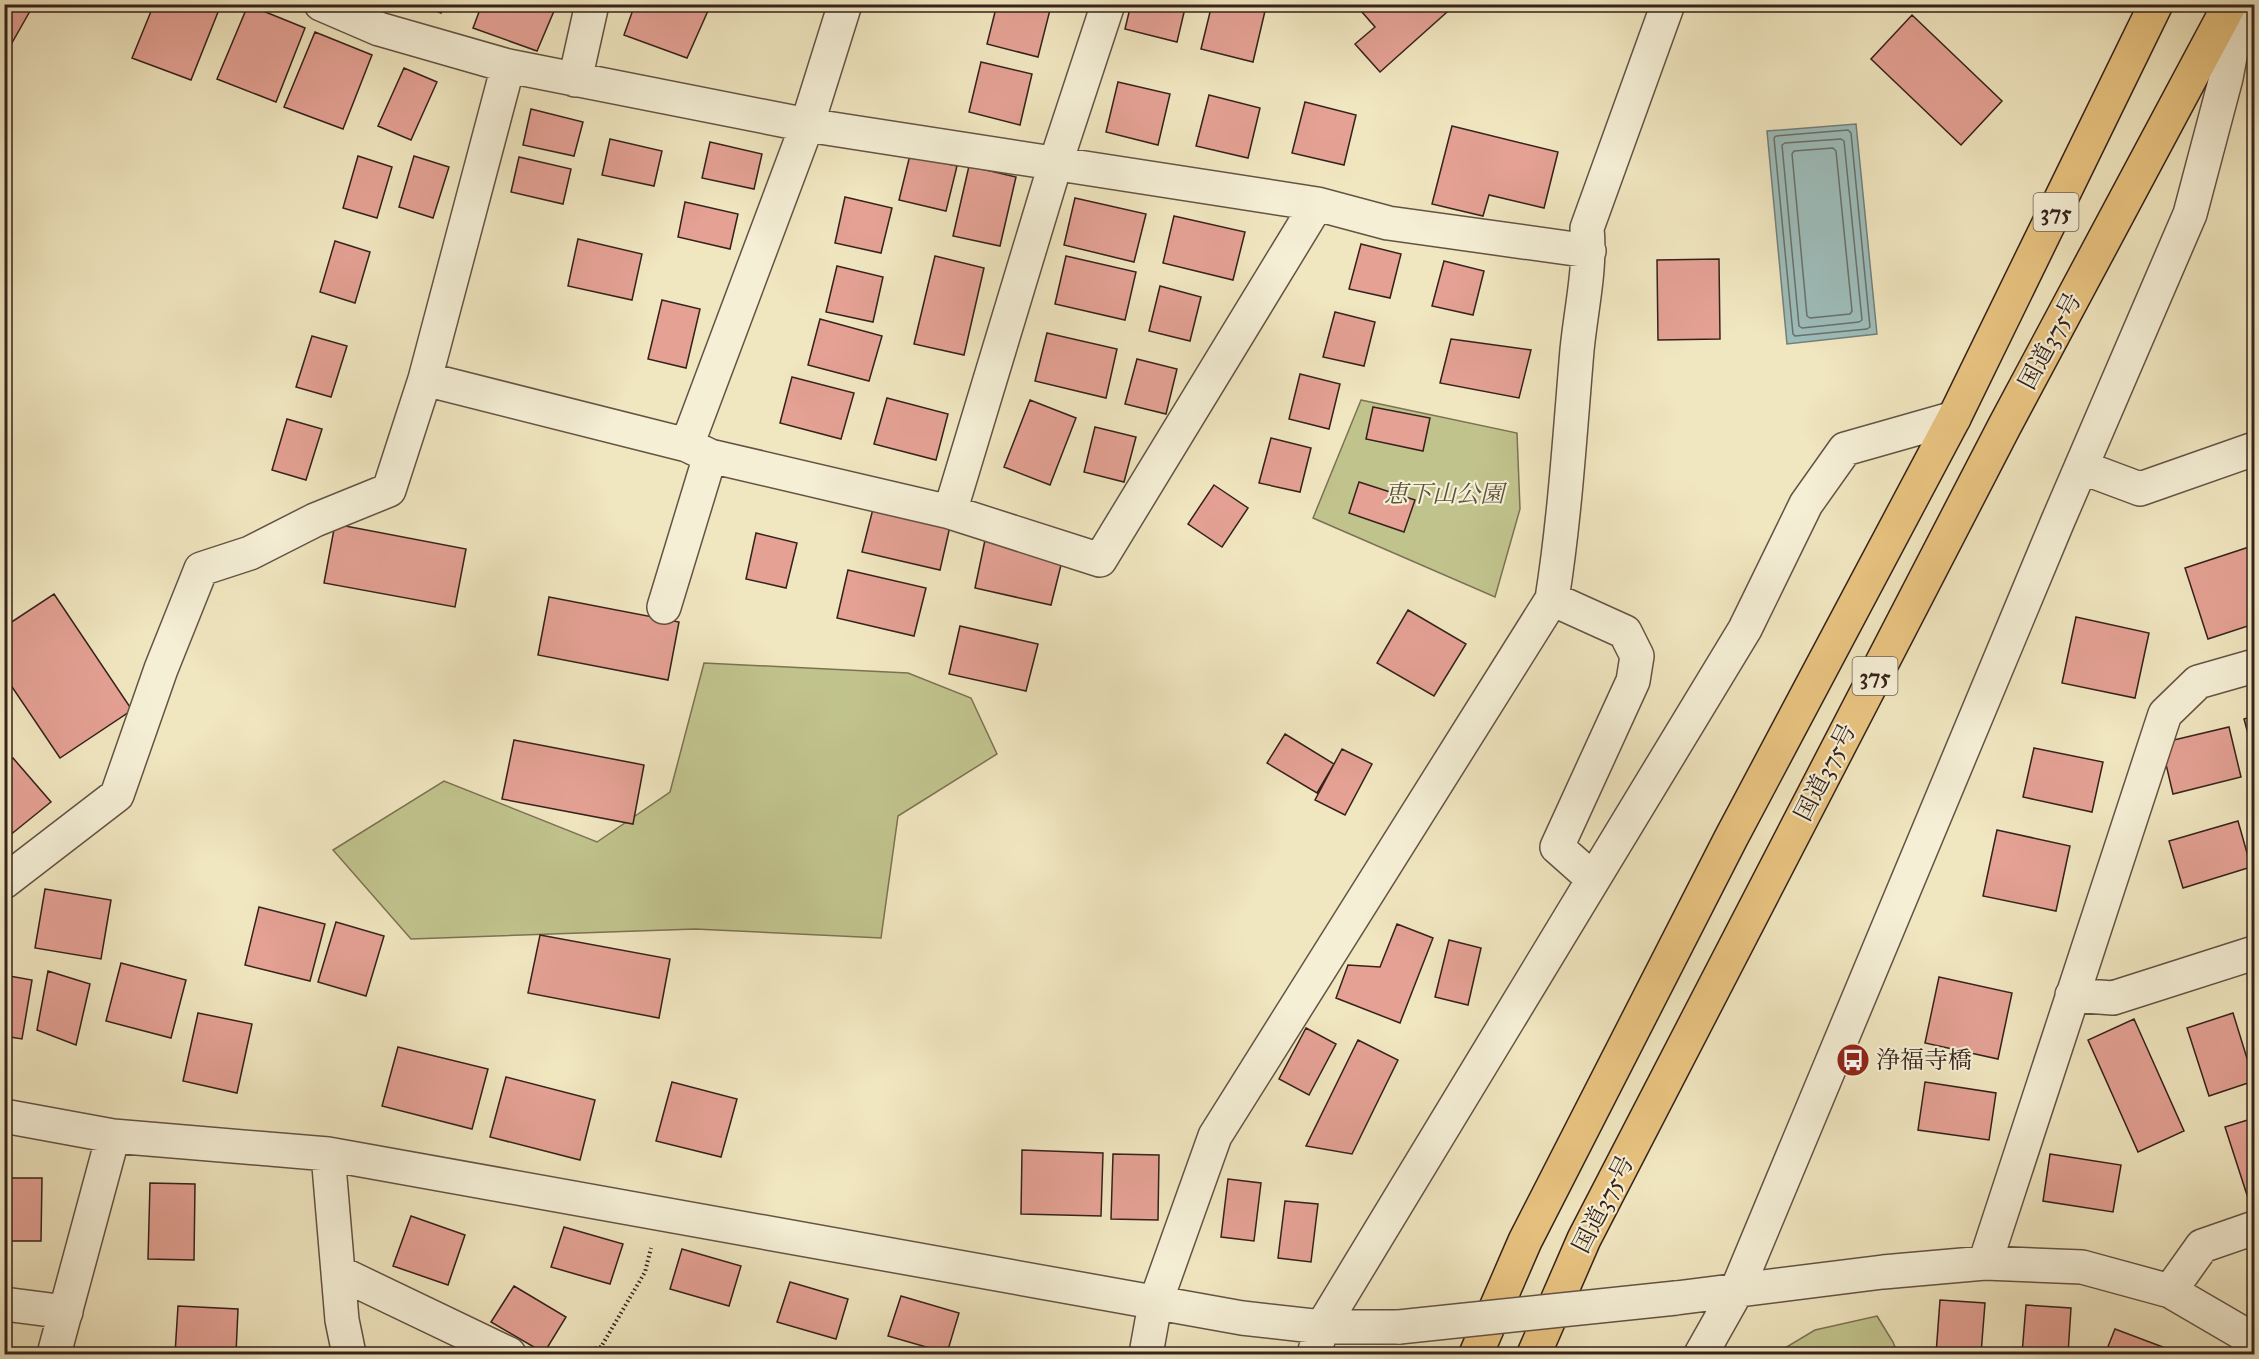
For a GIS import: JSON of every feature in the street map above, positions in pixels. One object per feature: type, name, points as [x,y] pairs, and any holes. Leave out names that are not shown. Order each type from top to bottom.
[{"type":"highway","name":"国道375号","points":[[1476,1354],[1525,1241],[1731,838],[1954,418],[2156,4]]},
{"type":"highway","name":"国道375号","points":[[1534,1354],[1584,1239],[1998,437],[2230,4]]},
{"type":"street","points":[[321,4],[379,29],[508,66],[575,80],[807,125],[1317,204],[1388,223],[1589,251]]},
{"type":"street","points":[[575,80],[592,4]]},
{"type":"street","points":[[664,607],[698,451],[845,4]]},
{"type":"street","points":[[950,512],[1054,165],[1108,4]]},
{"type":"street","points":[[1146,1354],[1155,1304],[1215,1136],[1552,599],[1560,553],[1578,340],[1589,251],[1587,228],[1668,4]]},
{"type":"street","points":[[1701,1354],[1736,1292],[2081,466],[2190,214],[2226,78],[2240,4]]},
{"type":"street","points":[[4,882],[117,795],[201,569],[250,553],[315,519],[389,490],[425,379],[508,66]]},
{"type":"street","points":[[425,379],[698,451],[950,512],[1100,560],[1317,204]]},
{"type":"street","points":[[1318,1341],[1745,628],[1806,504],[1845,449],[1954,418]]},
{"type":"street","points":[[2081,466],[2140,489],[2254,449]]},
{"type":"street","points":[[1552,599],[1625,632],[1637,656],[1633,681],[1557,847],[1593,879]]},
{"type":"street","points":[[1985,1263],[2164,714],[2198,682],[2254,666]]},
{"type":"street","points":[[2072,995],[2113,998],[2254,953]]},
{"type":"street","points":[[4,1116],[113,1136],[328,1154],[1242,1318],[1318,1341],[1399,1327],[1736,1292],[1883,1272],[1985,1263],[2082,1267],[2170,1291],[2254,1340]]},
{"type":"street","points":[[54,1354],[113,1136]]},
{"type":"street","points":[[328,1154],[342,1320],[349,1354]]},
{"type":"street","points":[[2170,1291],[2202,1246],[2254,1228]]},
{"type":"street","points":[[338,1272],[508,1354]]},
{"type":"street","points":[[4,1304],[66,1312]]},
{"type":"path","points":[[564,1354],[601,1347],[645,1272],[659,1214]]},
{"type":"green space","name":"恵下山公園","points":[[1361,400],[1517,433],[1520,509],[1495,597],[1313,518]]},
{"type":"green space","points":[[704,663],[908,673],[971,698],[997,754],[898,816],[881,938],[695,929],[411,939],[333,850],[444,781],[597,842],[670,792]]},
{"type":"green space","points":[[1877,1316],[1898,1354],[1775,1354],[1815,1330]]},
{"type":"water","points":[[1856,124],[1877,334],[1787,344],[1767,131]]},
{"type":"building","points":[[4,4],[34,4],[9,48],[4,46]]},
{"type":"building","points":[[154,4],[215,4],[220,7],[191,80],[132,58]]},
{"type":"building","points":[[418,4],[445,4],[441,13]]},
{"type":"building","points":[[482,4],[557,4],[537,51],[473,28]]},
{"type":"building","points":[[635,4],[711,4],[687,58],[624,35]]},
{"type":"building","points":[[997,4],[1051,6],[1038,57],[987,44]]},
{"type":"building","points":[[1131,4],[1186,4],[1177,42],[1125,29]]},
{"type":"building","points":[[1212,4],[1239,4],[1265,11],[1253,62],[1201,49]]},
{"type":"building","points":[[1355,4],[1456,4],[1380,72],[1355,44],[1375,27]]},
{"type":"building","points":[[248,5],[305,28],[276,102],[217,79]]},
{"type":"building","points":[[1912,15],[2002,101],[1961,145],[1871,59]]},
{"type":"building","points":[[315,32],[372,55],[343,129],[284,107]]},
{"type":"building","points":[[981,62],[1032,74],[1020,125],[969,112]]},
{"type":"building","points":[[404,68],[437,82],[411,140],[378,126]]},
{"type":"building","points":[[1118,82],[1170,94],[1158,145],[1106,132]]},
{"type":"building","points":[[1209,95],[1260,108],[1248,158],[1196,146]]},
{"type":"building","points":[[1305,102],[1356,115],[1344,165],[1292,153]]},
{"type":"building","points":[[531,109],[583,122],[574,156],[523,145]]},
{"type":"building","points":[[1452,126],[1558,152],[1544,208],[1489,195],[1483,216],[1432,204]]},
{"type":"building","points":[[610,139],[662,151],[654,186],[602,175]]},
{"type":"building","points":[[710,142],[762,154],[754,189],[702,178]]},
{"type":"building","points":[[910,155],[957,166],[946,211],[899,200]]},
{"type":"building","points":[[358,156],[392,167],[377,218],[343,208]]},
{"type":"building","points":[[414,156],[449,167],[433,218],[399,207]]},
{"type":"building","points":[[519,157],[571,169],[563,204],[511,192]]},
{"type":"building","points":[[969,166],[1016,177],[1000,246],[953,236]]},
{"type":"building","points":[[845,197],[892,208],[881,253],[835,243]]},
{"type":"building","points":[[1075,198],[1146,214],[1134,262],[1064,245]]},
{"type":"building","points":[[685,202],[738,214],[730,249],[678,237]]},
{"type":"building","points":[[1174,216],[1245,232],[1233,280],[1163,263]]},
{"type":"building","points":[[578,239],[642,254],[632,300],[568,286]]},
{"type":"building","points":[[335,241],[370,252],[355,303],[320,292]]},
{"type":"building","points":[[1361,244],[1401,254],[1390,298],[1349,289]]},
{"type":"building","points":[[935,256],[984,268],[964,355],[914,344]]},
{"type":"building","points":[[1066,256],[1136,272],[1125,320],[1055,304]]},
{"type":"building","points":[[1719,259],[1720,339],[1658,340],[1657,260]]},
{"type":"building","points":[[1444,261],[1484,271],[1473,315],[1432,306]]},
{"type":"building","points":[[837,266],[883,277],[873,322],[826,312]]},
{"type":"building","points":[[1160,286],[1201,297],[1190,341],[1149,331]]},
{"type":"building","points":[[662,300],[700,309],[686,368],[648,359]]},
{"type":"building","points":[[1335,312],[1375,322],[1364,366],[1323,357]]},
{"type":"building","points":[[820,319],[882,336],[869,381],[808,365]]},
{"type":"building","points":[[1047,333],[1117,349],[1106,398],[1035,381]]},
{"type":"building","points":[[312,336],[347,346],[331,397],[296,387]]},
{"type":"building","points":[[1451,339],[1531,350],[1519,398],[1440,383]]},
{"type":"building","points":[[1137,359],[1177,369],[1166,414],[1125,404]]},
{"type":"building","points":[[1300,374],[1340,384],[1329,429],[1289,419]]},
{"type":"building","points":[[792,377],[854,393],[841,439],[780,423]]},
{"type":"building","points":[[887,398],[948,414],[936,460],[874,444]]},
{"type":"building","points":[[1030,400],[1076,418],[1050,485],[1004,467]]},
{"type":"building","points":[[1373,407],[1430,418],[1423,451],[1366,439]]},
{"type":"building","points":[[287,419],[322,429],[306,480],[272,470]]},
{"type":"building","points":[[1095,427],[1136,437],[1124,482],[1084,472]]},
{"type":"building","points":[[1271,438],[1311,448],[1300,492],[1259,483]]},
{"type":"building","points":[[1359,482],[1415,500],[1404,532],[1349,513]]},
{"type":"building","points":[[1214,485],[1248,508],[1222,547],[1188,524]]},
{"type":"building","points":[[874,505],[951,522],[940,570],[862,552]]},
{"type":"building","points":[[335,524],[466,549],[455,607],[324,583]]},
{"type":"building","points":[[756,533],[797,543],[786,588],[746,579]]},
{"type":"building","points":[[985,540],[1063,557],[1051,605],[975,588]]},
{"type":"building","points":[[2249,547],[2254,563],[2254,624],[2208,639],[2185,568]]},
{"type":"building","points":[[848,570],[926,588],[914,636],[837,618]]},
{"type":"building","points":[[54,594],[132,710],[60,758],[4,675],[4,627]]},
{"type":"building","points":[[549,597],[679,622],[668,680],[538,655]]},
{"type":"building","points":[[1408,610],[1466,644],[1434,696],[1377,663]]},
{"type":"building","points":[[2076,617],[2149,633],[2135,698],[2062,683]]},
{"type":"building","points":[[960,626],[1038,644],[1026,691],[949,674]]},
{"type":"building","points":[[2254,716],[2254,756],[2244,719]]},
{"type":"building","points":[[2229,727],[2241,777],[2173,794],[2161,743]]},
{"type":"building","points":[[1285,734],[1334,764],[1317,793],[1267,763]]},
{"type":"building","points":[[514,740],[644,765],[633,824],[502,799]]},
{"type":"building","points":[[2034,748],[2103,762],[2092,812],[2023,797]]},
{"type":"building","points":[[1342,749],[1372,764],[1345,815],[1315,800]]},
{"type":"building","points":[[13,758],[51,802],[4,840],[4,765]]},
{"type":"building","points":[[2238,821],[2251,867],[2183,888],[2169,841]]},
{"type":"building","points":[[1997,830],[2070,846],[2056,911],[1983,896]]},
{"type":"building","points":[[45,889],[111,900],[101,959],[35,948]]},
{"type":"building","points":[[259,907],[325,924],[310,981],[245,965]]},
{"type":"building","points":[[336,922],[384,936],[366,996],[318,982]]},
{"type":"building","points":[[1397,924],[1433,938],[1400,1023],[1336,998],[1348,965],[1380,967]]},
{"type":"building","points":[[540,935],[670,959],[659,1018],[528,993]]},
{"type":"building","points":[[1449,940],[1481,948],[1468,1005],[1435,997]]},
{"type":"building","points":[[121,963],[186,980],[171,1038],[106,1021]]},
{"type":"building","points":[[48,971],[90,984],[76,1045],[37,1030]]},
{"type":"building","points":[[4,975],[32,980],[22,1039],[4,1036]]},
{"type":"building","points":[[1939,977],[2012,993],[1998,1059],[1925,1043]]},
{"type":"building","points":[[198,1013],[252,1024],[237,1093],[183,1081]]},
{"type":"building","points":[[2233,1013],[2254,1081],[2209,1096],[2187,1028]]},
{"type":"building","points":[[2134,1019],[2184,1131],[2138,1152],[2088,1040]]},
{"type":"building","points":[[1306,1028],[1336,1044],[1309,1095],[1279,1079]]},
{"type":"building","points":[[1358,1040],[1398,1060],[1352,1154],[1306,1146]]},
{"type":"building","points":[[398,1047],[488,1069],[472,1129],[382,1106]]},
{"type":"building","points":[[506,1077],[595,1100],[580,1160],[490,1137]]},
{"type":"building","points":[[672,1082],[737,1099],[721,1157],[656,1141]]},
{"type":"building","points":[[1925,1082],[1996,1093],[1989,1140],[1918,1130]]},
{"type":"building","points":[[2254,1118],[2254,1193],[2247,1195],[2225,1127]]},
{"type":"building","points":[[1022,1150],[1103,1153],[1101,1216],[1021,1214]]},
{"type":"building","points":[[1113,1154],[1159,1155],[1158,1220],[1111,1219]]},
{"type":"building","points":[[2050,1154],[2121,1165],[2113,1212],[2043,1201]]},
{"type":"building","points":[[4,1178],[42,1178],[41,1241],[4,1241]]},
{"type":"building","points":[[1228,1179],[1261,1183],[1254,1241],[1221,1237]]},
{"type":"building","points":[[150,1183],[195,1184],[194,1260],[148,1259]]},
{"type":"building","points":[[1285,1201],[1318,1204],[1311,1262],[1278,1258]]},
{"type":"building","points":[[411,1216],[465,1235],[448,1285],[393,1266]]},
{"type":"building","points":[[564,1227],[623,1244],[610,1284],[551,1267]]},
{"type":"building","points":[[682,1249],[741,1266],[729,1306],[670,1289]]},
{"type":"building","points":[[790,1282],[848,1299],[836,1339],[777,1322]]},
{"type":"building","points":[[514,1286],[566,1317],[544,1353],[491,1322]]},
{"type":"building","points":[[901,1296],[959,1313],[947,1353],[888,1336]]},
{"type":"building","points":[[1940,1300],[1985,1303],[1981,1354],[1936,1354]]},
{"type":"building","points":[[2026,1305],[2071,1308],[2068,1354],[2022,1354]]},
{"type":"building","points":[[178,1306],[238,1309],[236,1354],[175,1354]]},
{"type":"building","points":[[2115,1329],[2168,1349],[2166,1354],[2105,1354]]},
{"type":"place","name":"浄福寺橋","points":[[1853,1060]]}]
